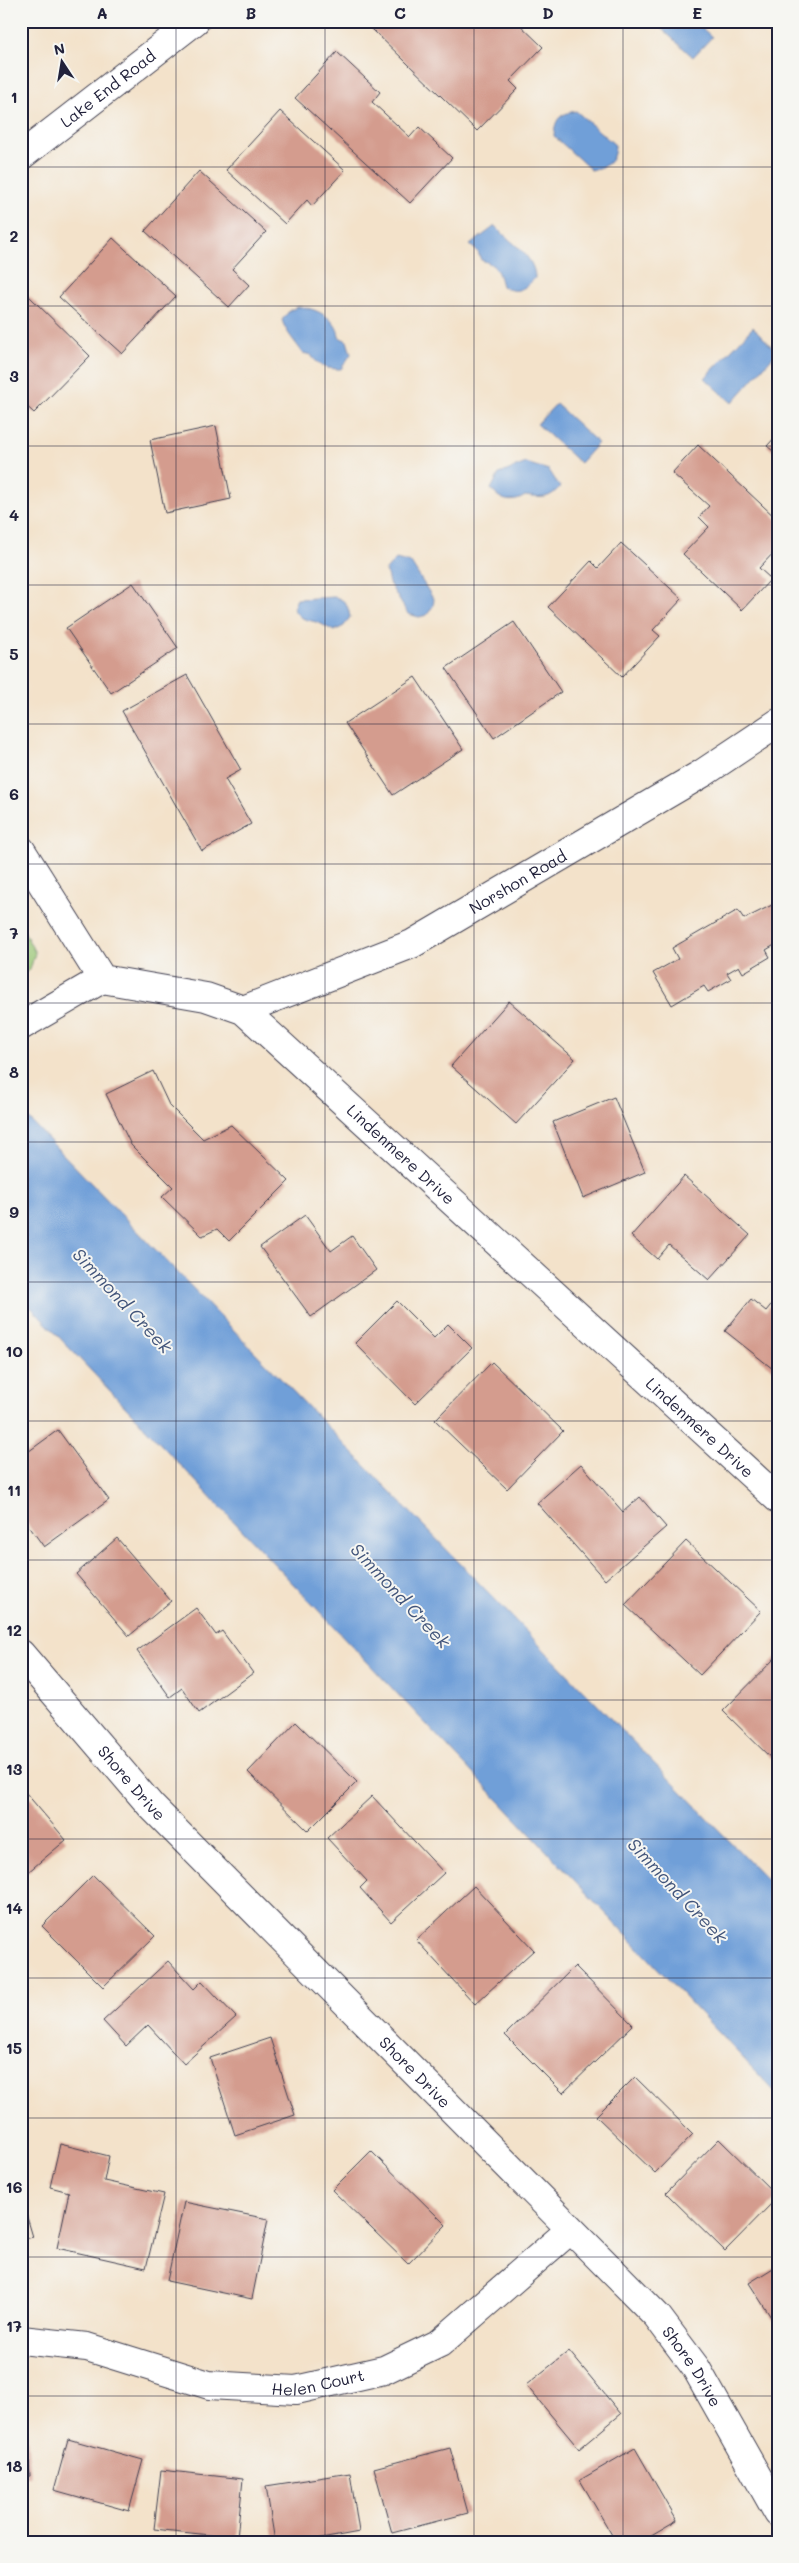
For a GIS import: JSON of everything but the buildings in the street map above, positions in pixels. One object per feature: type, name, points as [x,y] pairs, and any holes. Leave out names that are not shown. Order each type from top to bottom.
[{"type":"street","name":"Lake End Road","points":[[21,156],[195,21]]},
{"type":"street","name":"Norshon Road","points":[[243,1010],[412,944],[703,773],[778,723]]},
{"type":"street","points":[[21,850],[102,979],[21,1026]]},
{"type":"street","name":"Lindenmere Drive","points":[[102,979],[206,997],[243,1010],[778,1499]]},
{"type":"street","name":"Shore Drive","points":[[23,1661],[151,1806],[657,2316],[696,2368],[778,2513]]},
{"type":"street","name":"Helen Court","points":[[21,2340],[88,2347],[209,2385],[296,2390],[384,2370],[440,2343],[570,2230]]},
{"type":"green space","points":[[21,925],[35,953],[30,970],[21,975]]},
{"type":"water","points":[[653,21],[694,21],[712,37],[693,57]]},
{"type":"water","points":[[576,111],[615,145],[613,156],[606,165],[591,170],[554,136],[555,125],[559,118]]},
{"type":"water","points":[[495,226],[531,262],[535,278],[520,290],[507,289],[502,286],[494,266],[481,260],[478,252],[470,245]]},
{"type":"water","points":[[298,307],[311,309],[324,315],[335,325],[339,337],[347,341],[351,354],[341,369],[327,368],[320,365],[311,355],[303,353],[291,337],[282,320],[290,310]]},
{"type":"water","points":[[753,327],[777,352],[732,403],[705,378]]},
{"type":"water","points":[[556,404],[598,443],[580,463],[537,424]]},
{"type":"water","points":[[526,463],[549,470],[560,487],[548,496],[525,496],[511,501],[494,493],[491,489],[499,474]]},
{"type":"water","points":[[396,559],[411,563],[434,600],[433,606],[427,615],[419,617],[408,614],[389,583],[386,570]]},
{"type":"water","points":[[334,597],[341,599],[346,604],[350,617],[344,626],[334,631],[320,623],[302,618],[293,608],[297,599]]},
{"type":"water","name":"Simmond Creek","points":[[21,1111],[778,1891],[778,2095],[21,1297]]}]
